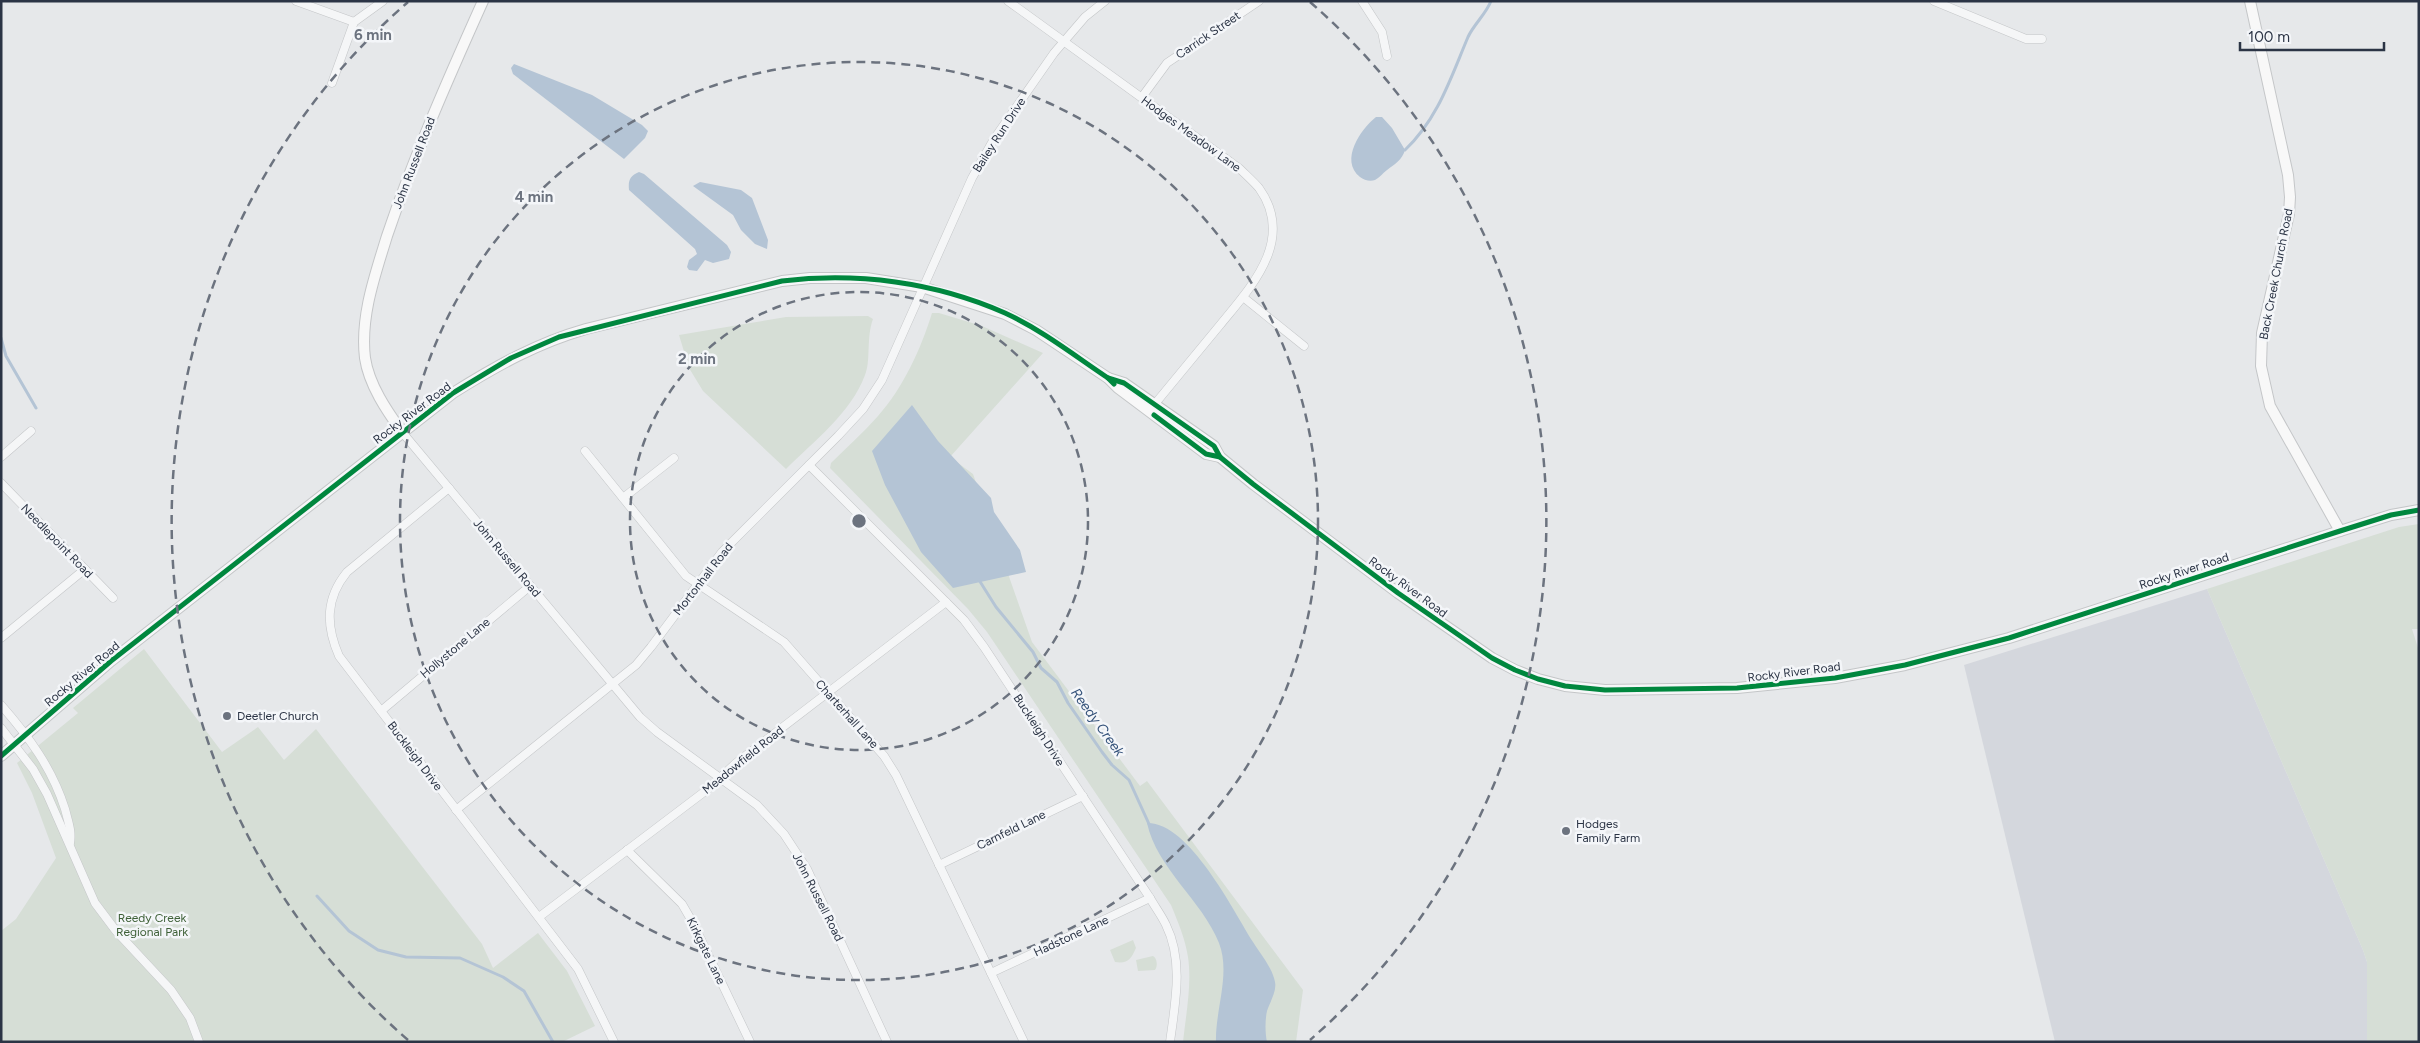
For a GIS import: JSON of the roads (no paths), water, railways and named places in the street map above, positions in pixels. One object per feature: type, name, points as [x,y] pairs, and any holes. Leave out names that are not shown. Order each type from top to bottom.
[{"type":"street","points":[[296,1],[354,22]]},
{"type":"street","points":[[332,83],[354,22],[383,1]]},
{"type":"street","name":"John Russell Road","points":[[483,1],[403,189],[381,256],[366,317],[366,360],[382,405],[448,488],[640,717],[757,805],[784,834],[807,869],[887,1042]]},
{"type":"street","name":"Hodges Meadow Lane","points":[[1008,1],[1240,169],[1259,188],[1270,213],[1272,232],[1268,258],[1255,282],[1154,405]]},
{"type":"street","name":"Bailey Run Drive","points":[[922,287],[972,178],[994,139],[1054,53],[1085,17],[1105,1]]},
{"type":"street","name":"Carrick Street","points":[[1142,97],[1158,73],[1172,59],[1259,1]]},
{"type":"street","points":[[1362,1],[1382,32],[1387,56]]},
{"type":"street","points":[[1934,1],[2020,37],[2042,39]]},
{"type":"street","name":"Back Creek Church Road","points":[[2250,1],[2288,175],[2290,197],[2286,233],[2262,333],[2264,380],[2270,406],[2340,531]]},
{"type":"street","name":"Rocky River Road","points":[[1,756],[111,661],[453,393],[511,358],[559,337],[586,329],[782,281],[848,277],[922,287],[964,298],[1005,314],[1036,330],[1108,378],[1118,388],[1206,454],[1220,457]]},
{"type":"street","name":"Mortonhall Road","points":[[456,810],[636,665],[722,552],[810,465],[863,409],[882,380],[922,287]]},
{"type":"street","points":[[1243,296],[1304,346]]},
{"type":"street","name":"Rocky River Road","points":[[1108,378],[1124,383],[1214,446],[1220,457],[1398,593],[1492,658],[1515,670],[1545,681],[1565,686],[1604,690],[1737,688],[1815,680],[1906,665],[2009,638],[2390,515],[2419,510]]},
{"type":"street","points":[[1,457],[31,431]]},
{"type":"street","name":"Charterhall Lane","points":[[585,451],[686,576],[784,642],[869,738],[896,775],[1024,1042]]},
{"type":"street","points":[[623,498],[674,458]]},
{"type":"street","name":"Buckleigh Drive","points":[[810,465],[964,620],[984,647],[1150,898],[1167,926],[1174,950],[1177,981],[1170,1042]]},
{"type":"street","name":"Needlepoint Road","points":[[1,483],[113,598]]},
{"type":"street","name":"Buckleigh Drive","points":[[448,488],[347,572],[340,581],[330,603],[330,628],[339,656],[578,969],[614,1042]]},
{"type":"street","points":[[1,638],[85,569]]},
{"type":"street","name":"Hollystone Lane","points":[[381,710],[530,586]]},
{"type":"street","name":"Meadowfield Road","points":[[539,917],[946,602]]},
{"type":"street","points":[[1,705],[27,734],[51,774],[61,798],[71,834],[70,843]]},
{"type":"street","points":[[1,728],[42,785],[70,843],[76,862],[95,903],[116,930],[171,990],[190,1018],[199,1042]]},
{"type":"street","name":"Carnfeld Lane","points":[[939,865],[1083,796]]},
{"type":"street","name":"Kirkgate Lane","points":[[627,850],[682,904],[750,1042]]},
{"type":"street","name":"Hadstone Lane","points":[[991,973],[1150,898]]},
{"type":"water","points":[[514,64],[592,95],[642,125],[648,131],[645,138],[624,159],[513,74],[511,68]]},
{"type":"water","points":[[1376,117],[1382,117],[1392,128],[1405,150],[1395,164],[1373,181],[1369,181],[1360,177],[1354,170],[1352,154],[1354,145],[1364,129]]},
{"type":"water","points":[[639,172],[644,174],[727,245],[731,252],[729,259],[713,263],[705,260],[697,271],[689,270],[687,267],[689,260],[697,254],[695,249],[629,190],[630,179]]},
{"type":"water","points":[[700,182],[741,190],[752,198],[768,240],[767,249],[755,244],[741,230],[733,215],[693,186]]},
{"type":"water","points":[[912,405],[938,441],[991,498],[994,512],[1020,550],[1026,572],[953,588],[921,552],[885,485],[872,451]]},
{"type":"water","points":[[1147,823],[1163,827],[1178,837],[1194,852],[1222,890],[1269,966],[1275,985],[1266,1015],[1267,1042],[1216,1042],[1223,980],[1222,955],[1219,943],[1202,913],[1160,855],[1152,840]]},
{"type":"waterway","points":[[1405,150],[1435,111],[1468,37],[1491,1]]},
{"type":"waterway","points":[[1,338],[6,356],[36,408]]},
{"type":"waterway","name":"Reedy Creek","points":[[979,580],[996,607],[1033,652],[1041,668],[1057,682],[1068,703],[1102,752],[1112,765],[1129,780],[1149,824]]},
{"type":"waterway","points":[[317,896],[349,931],[378,950],[406,957],[460,958],[503,977],[524,991],[553,1042]]},
{"type":"place","name":"Deetler Church","points":[[227,716]]},
{"type":"place","name":"Hodges Family Farm","points":[[1566,831]]},
{"type":"park label","name":"Reedy Creek Regional Park","points":[[152,925]]}]
